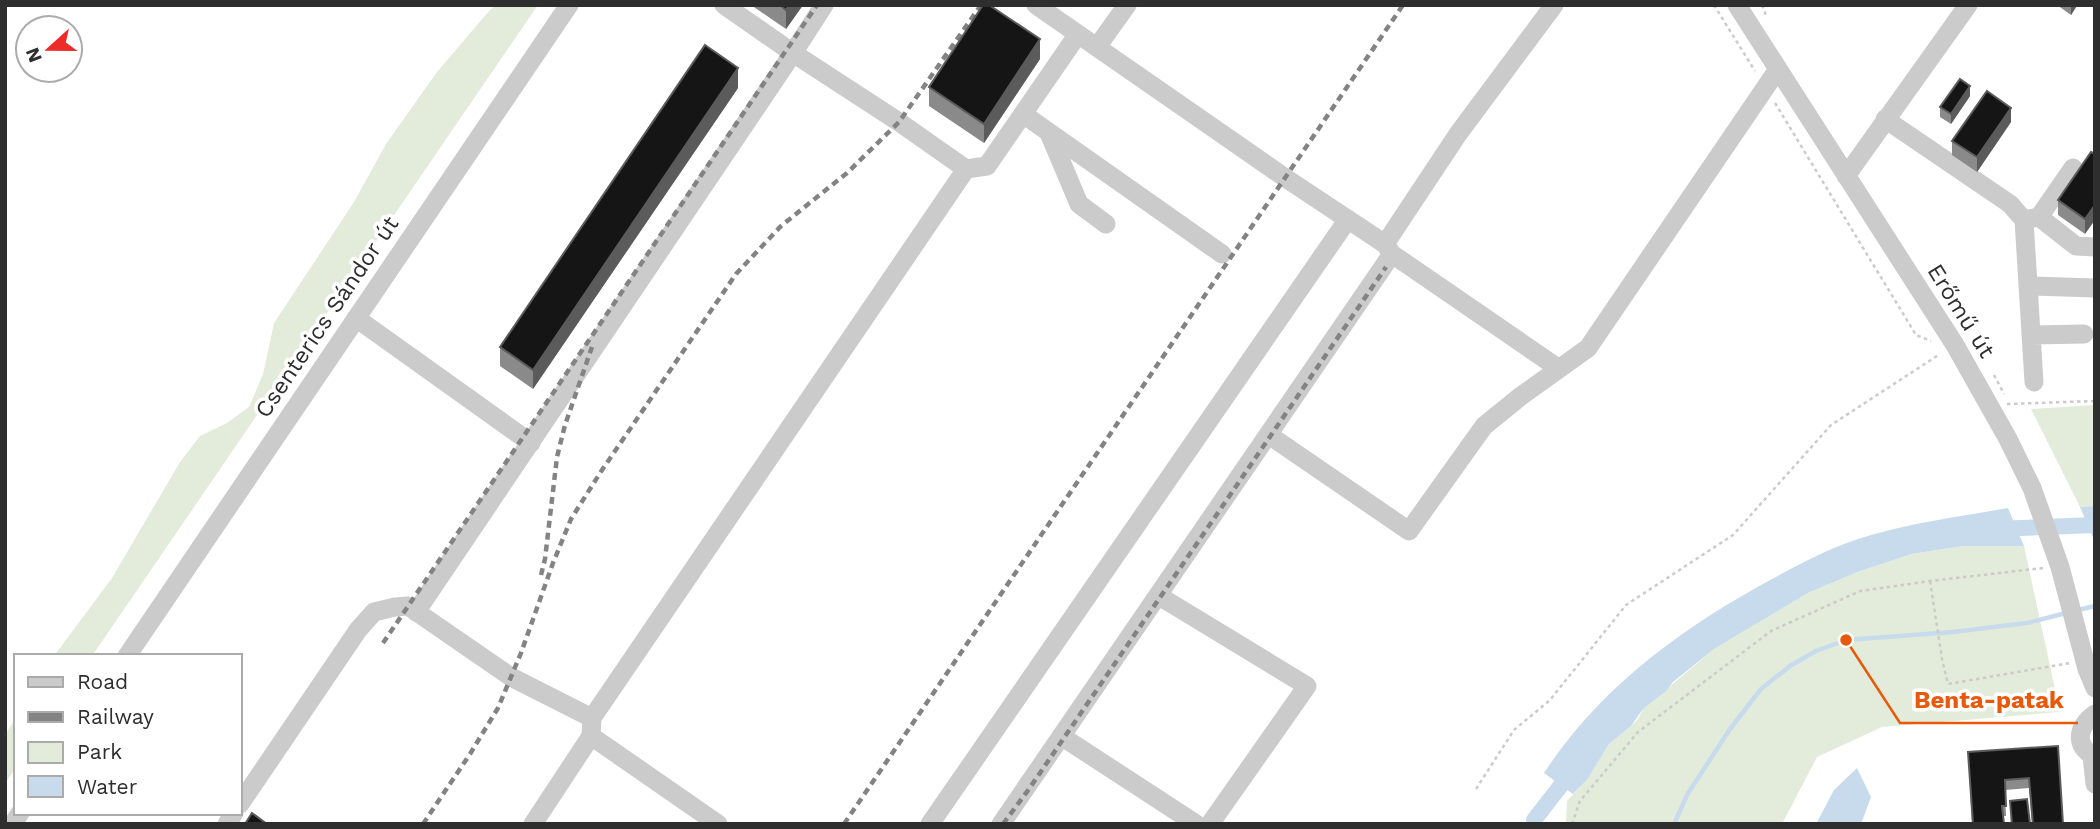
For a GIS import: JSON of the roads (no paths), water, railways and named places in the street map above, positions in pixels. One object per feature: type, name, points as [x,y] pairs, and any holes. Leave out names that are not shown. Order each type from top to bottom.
[{"type":"street","name":"Csenterics Sándor út","points":[[128,654],[569,5]]},
{"type":"street","points":[[724,5],[965,169],[987,166],[1078,34]]},
{"type":"street","points":[[416,612],[824,5]]},
{"type":"street","points":[[1036,5],[1348,219],[1558,368]]},
{"type":"street","points":[[1097,47],[1128,5]]},
{"type":"street","points":[[1001,824],[1269,435],[1458,134],[1554,5]]},
{"type":"street","name":"Erőmű út","points":[[1737,5],[2008,439],[2032,488],[2060,566],[2086,665],[2095,688]]},
{"type":"street","points":[[1846,176],[1968,5]]},
{"type":"street","points":[[1269,435],[1409,531],[1483,426],[1588,348],[1778,69]]},
{"type":"street","points":[[1023,114],[1222,254]]},
{"type":"street","points":[[1885,119],[2076,246],[2095,247]]},
{"type":"street","points":[[1048,132],[1079,204],[1107,224]]},
{"type":"street","points":[[2034,382],[2028,286],[2032,218],[2073,168]]},
{"type":"street","points":[[533,824],[592,727],[965,169]]},
{"type":"street","points":[[930,824],[1348,219]]},
{"type":"street","points":[[2028,286],[2095,288]]},
{"type":"street","points":[[356,318],[531,443]]},
{"type":"street","points":[[2031,335],[2084,334]]},
{"type":"street","points":[[1159,596],[1307,686],[1210,824]]},
{"type":"street","points":[[242,801],[358,630],[374,612],[408,606],[511,677],[592,727],[718,824]]},
{"type":"street","name":"Erőmű út","points":[[2086,665],[2090,718],[2081,730],[2080,740],[2084,749],[2093,757]]},
{"type":"street","points":[[1061,736],[1196,824]]},
{"type":"street","points":[[2093,757],[2095,784]]},
{"type":"water","points":[[2095,506],[2095,542],[2080,507]]},
{"type":"water","points":[[2008,508],[2024,546],[1963,546],[1912,554],[1860,571],[1808,593],[1714,649],[1673,682],[1643,709],[1631,726],[1609,744],[1587,780],[1573,794],[1544,773],[1566,742],[1617,686],[1675,639],[1772,579],[1835,547],[1876,533]]},
{"type":"water","points":[[1857,768],[1871,797],[1861,824],[1816,824],[1834,790]]},
{"type":"waterway","points":[[1995,529],[2095,525]]},
{"type":"waterway","points":[[2078,610],[2095,606]]},
{"type":"waterway","points":[[1674,824],[1687,795],[1730,729],[1761,689],[1790,666],[1816,651],[1846,640],[2027,623],[2066,613]]},
{"type":"waterway","points":[[1534,820],[1573,770]]},
{"type":"railway","points":[[383,643],[817,5]]},
{"type":"railway","points":[[423,824],[498,708],[571,519],[602,470],[736,274],[781,226],[847,173],[899,122],[981,5]]},
{"type":"railway","points":[[844,824],[1403,5]]},
{"type":"railway","points":[[1003,824],[1386,267]]},
{"type":"railway","points":[[541,575],[557,457],[592,347]]},
{"type":"place","name":"Benta-patak","points":[[1846,640]]}]
